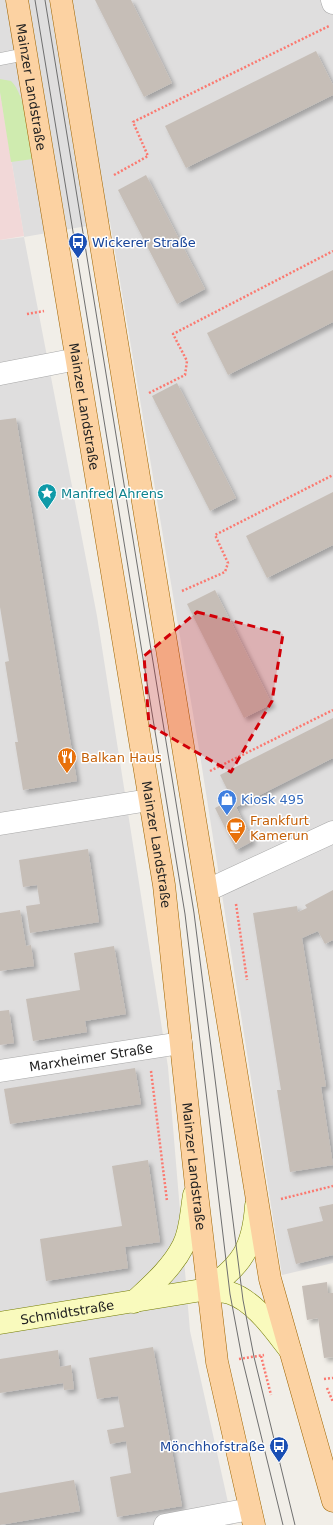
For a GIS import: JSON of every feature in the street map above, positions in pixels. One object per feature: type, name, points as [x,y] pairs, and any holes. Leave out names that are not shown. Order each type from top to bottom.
[{"type":"main road","name":"Mainzer Landstraße","points":[[17,0],[164,885],[196,1185],[217,1362],[252,1517]]},
{"type":"main road","points":[[61,0],[208,890],[270,1279],[333,1501]]},
{"type":"main road","points":[[134,1302],[157,1280],[183,1246],[189,1228],[196,1185]]},
{"type":"main road","name":"Schmidtstraße","points":[[208,1290],[228,1275],[248,1248],[255,1224],[256,1196]]},
{"type":"main road","name":"Schmidtstraße","points":[[0,1323],[208,1290],[230,1294],[243,1300],[265,1319],[290,1350]]},
{"type":"street","points":[[0,374],[77,359]]},
{"type":"street","points":[[0,824],[150,800]]},
{"type":"street","points":[[208,890],[333,832]]},
{"type":"street","name":"Marxheimer Straße","points":[[0,1071],[182,1043]]},
{"type":"street","points":[[165,1525],[252,1517]]},
{"type":"lane","points":[[0,59],[26,54]]},
{"type":"path","points":[[110,177],[148,156],[133,122],[333,24]]},
{"type":"path","points":[[147,393],[185,375],[187,361],[173,334],[333,251]]},
{"type":"path","points":[[180,592],[225,572],[228,563],[215,535],[333,475]]},
{"type":"path","points":[[188,774],[214,770],[333,710]]},
{"type":"path","points":[[232,879],[248,981]]},
{"type":"path","points":[[281,1199],[333,1186]]},
{"type":"path","points":[[280,1191],[282,1207]]},
{"type":"path","points":[[217,1362],[261,1356],[290,1350]]},
{"type":"path","points":[[261,1356],[271,1395]]},
{"type":"path","points":[[320,1373],[333,1402]]},
{"type":"path","points":[[323,1379],[333,1378]]},
{"type":"highlighted area","points":[[197,612],[283,634],[272,701],[231,772],[149,725],[144,656]]},
{"type":"shaded area","points":[[0,0],[333,0],[333,1263],[282,1275],[200,755],[110,222],[24,237],[0,92]]},
{"type":"shaded area","points":[[0,92],[24,236],[0,240]]},
{"type":"shaded area","points":[[24,237],[97,616],[168,1067],[190,1331],[233,1525],[0,1525],[0,240]]},
{"type":"green space","points":[[0,79],[11,81],[20,96],[26,118],[33,159],[11,162],[0,92]]},
{"type":"building","points":[[95,0],[131,0],[172,83],[144,97]]},
{"type":"building","points":[[316,51],[333,85],[333,95],[186,168],[165,126]]},
{"type":"building","points":[[146,175],[205,289],[177,304],[118,190]]},
{"type":"building","points":[[333,270],[333,322],[228,375],[207,333]]},
{"type":"building","points":[[177,383],[236,498],[210,511],[152,396]]},
{"type":"building","points":[[16,418],[77,781],[23,790],[15,742],[18,742],[5,662],[9,661],[0,607],[0,420]]},
{"type":"building","points":[[333,492],[333,545],[267,578],[246,536]]},
{"type":"building","points":[[215,590],[272,704],[244,718],[187,604]]},
{"type":"building","points":[[333,718],[333,758],[236,807],[253,841],[236,850],[215,808],[232,799],[220,775]]},
{"type":"building","points":[[88,849],[99,922],[30,933],[26,906],[40,904],[37,885],[23,887],[19,860]]},
{"type":"building","points":[[333,890],[333,940],[325,944],[318,931],[302,938],[326,1086],[321,1087],[333,1165],[290,1172],[277,1090],[281,1090],[253,913],[297,906],[298,912],[307,908],[305,905]]},
{"type":"building","points":[[20,910],[26,946],[31,945],[34,966],[0,971],[0,913]]},
{"type":"building","points":[[114,946],[126,1014],[85,1021],[87,1032],[33,1041],[26,999],[80,990],[74,953]]},
{"type":"building","points":[[9,1010],[14,1043],[0,1045],[0,1011]]},
{"type":"building","points":[[135,1068],[141,1104],[10,1124],[4,1089]]},
{"type":"building","points":[[148,1160],[160,1242],[125,1247],[128,1268],[46,1281],[40,1239],[122,1226],[112,1166]]},
{"type":"building","points":[[333,1204],[333,1255],[296,1264],[287,1229],[323,1221],[319,1207]]},
{"type":"building","points":[[327,1282],[328,1293],[333,1293],[333,1357],[324,1358],[318,1318],[307,1320],[302,1286]]},
{"type":"building","points":[[153,1347],[182,1506],[117,1517],[110,1477],[131,1473],[126,1441],[110,1444],[107,1430],[124,1427],[118,1396],[97,1399],[89,1358]]},
{"type":"building","points":[[58,1350],[60,1367],[71,1365],[74,1389],[64,1390],[63,1383],[0,1393],[0,1359]]},
{"type":"building","points":[[74,1480],[80,1511],[0,1525],[0,1493]]},
{"type":"tram line","points":[[35,0],[185,914],[230,1294],[242,1358],[283,1525]]},
{"type":"tram line","points":[[45,0],[194,913],[243,1300],[254,1357],[295,1525]]},
{"type":"place","name":"Wickerer Straße","points":[[78,259]]},
{"type":"place","name":"Manfred Ahrens","points":[[47,510]]},
{"type":"place","name":"Balkan Haus","points":[[67,774]]},
{"type":"place","name":"Kiosk 495","points":[[227,816]]},
{"type":"place","name":"Frankfurt Kamerun","points":[[236,844]]},
{"type":"place","name":"Mönchhofstraße","points":[[279,1463]]}]
